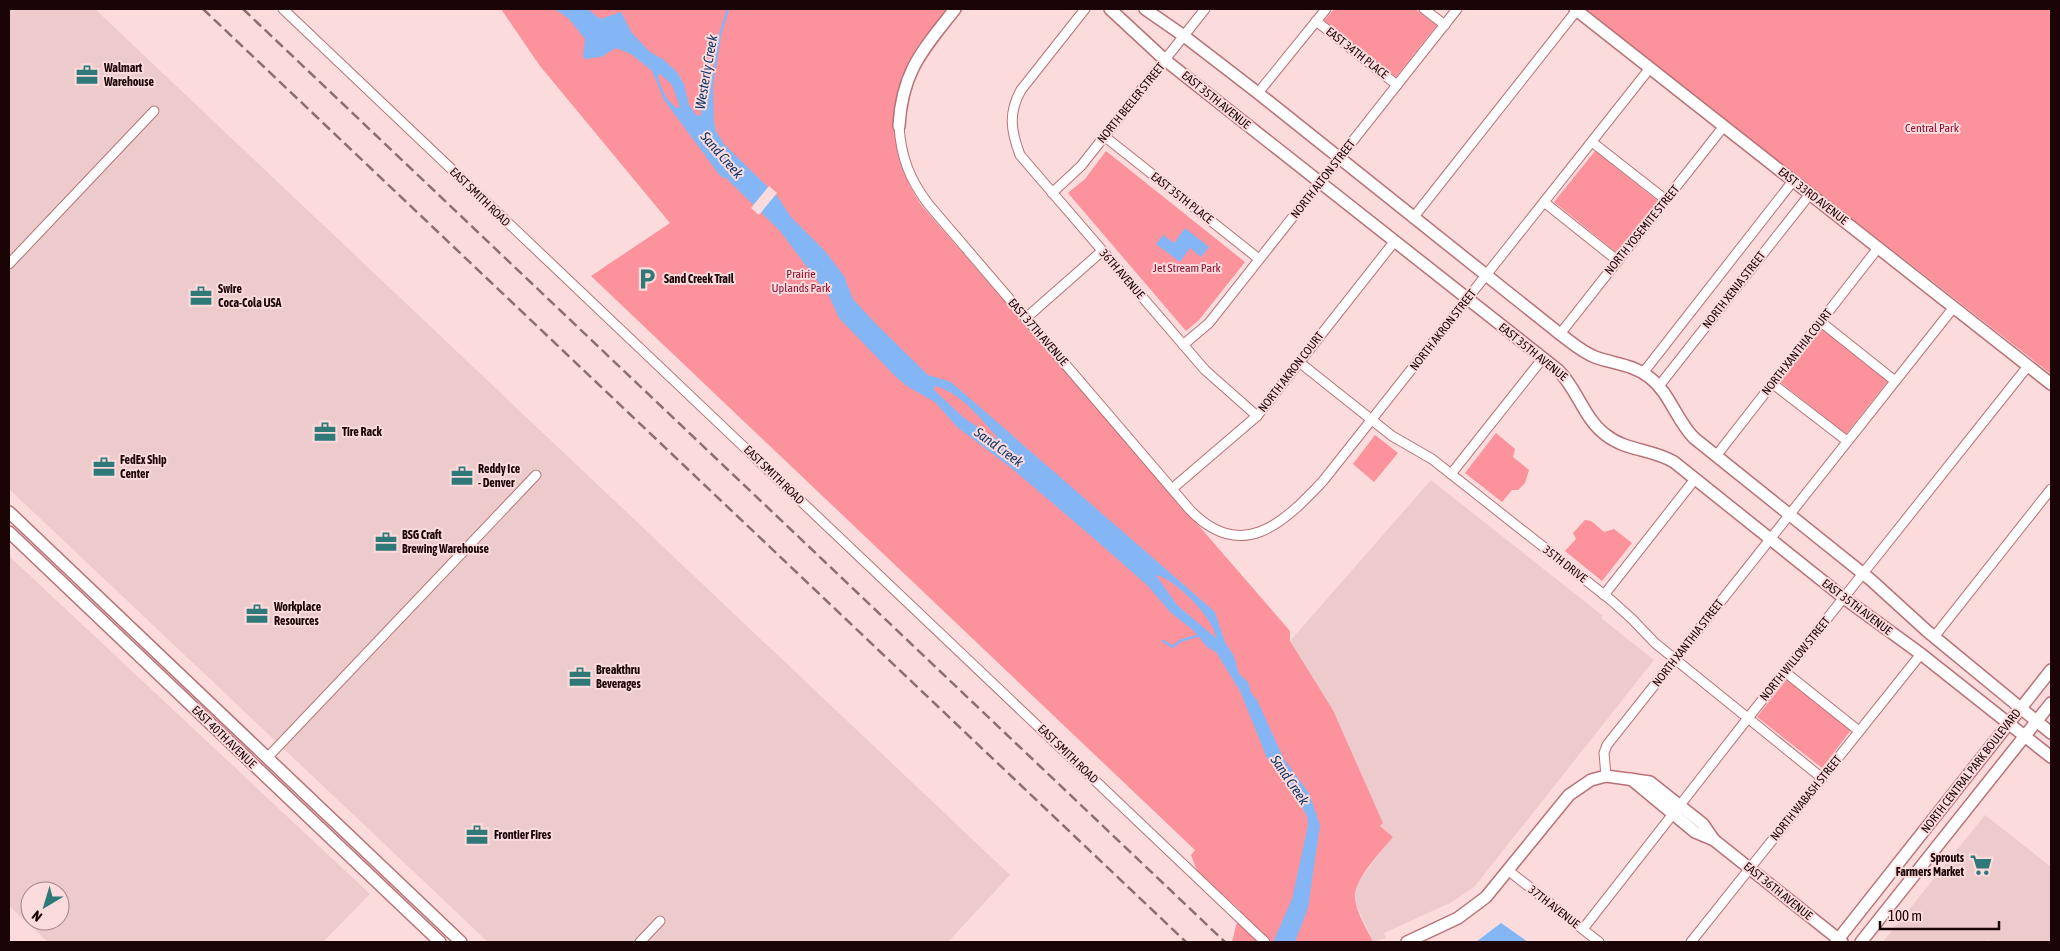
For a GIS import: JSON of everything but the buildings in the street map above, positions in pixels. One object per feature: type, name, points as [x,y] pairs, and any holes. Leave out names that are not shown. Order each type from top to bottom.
[{"type":"street","name":"EAST SMITH ROAD","points":[[283,9],[1265,942]]},
{"type":"street","points":[[899,126],[903,89],[909,72],[920,53],[955,9]]},
{"type":"street","name":"36TH AVENUE","points":[[1085,9],[1021,90],[1014,103],[1010,118],[1012,135],[1020,155],[1217,383],[1257,416]]},
{"type":"street","name":"EAST 35TH AVENUE","points":[[1110,9],[1165,60],[1567,378],[1588,416],[1603,433],[1624,445],[1667,458],[1844,598],[1921,654],[2051,757]]},
{"type":"street","name":"EAST 35TH AVENUE","points":[[1145,9],[1184,36],[1258,93],[1560,334],[1589,354],[1630,366],[1643,373],[1659,386],[1687,432],[1863,573],[1934,637],[2022,707],[2051,733]]},
{"type":"street","name":"NORTH BEELER STREET","points":[[1052,193],[1081,166],[1205,9]]},
{"type":"street","points":[[1258,93],[1326,9]]},
{"type":"street","points":[[1424,9],[1445,25]]},
{"type":"street","name":"NORTH ALTON STREET","points":[[1183,345],[1209,322],[1457,9]]},
{"type":"street","points":[[1413,218],[1576,10]]},
{"type":"street","name":"EAST 33RD AVENUE","points":[[1576,10],[2051,384]]},
{"type":"street","name":"EAST 34TH PLACE","points":[[1316,21],[1397,85]]},
{"type":"street","name":"NORTH AKRON STREET","points":[[1204,524],[1225,534],[1240,536],[1269,529],[1308,498],[1372,420],[1650,68]]},
{"type":"street","points":[[9,264],[154,111]]},
{"type":"street","name":"EAST 37TH AVENUE","points":[[899,126],[900,148],[905,167],[916,187],[1204,524]]},
{"type":"street","name":"NORTH YOSEMITE STREET","points":[[1560,334],[1724,126]]},
{"type":"street","name":"EAST 35TH PLACE","points":[[1104,136],[1259,259]]},
{"type":"street","points":[[1592,142],[1666,200]]},
{"type":"street","name":"NORTH XENIA STREET","points":[[1643,373],[1793,181]]},
{"type":"street","name":"NORTH XENIA STREET","points":[[1659,386],[1810,194]]},
{"type":"street","points":[[1544,202],[1618,261]]},
{"type":"street","name":"NORTH AKRON COURT","points":[[1173,488],[1257,416],[1394,242]]},
{"type":"street","name":"NORTH XANTHIA COURT","points":[[1716,456],[1878,248]]},
{"type":"street","points":[[1026,318],[1102,251]]},
{"type":"street","name":"NORTH XANTHIA STREET","points":[[1606,776],[1604,753],[1607,745],[1954,307]]},
{"type":"street","points":[[1821,322],[1895,381]]},
{"type":"street","points":[[1450,474],[1543,358]]},
{"type":"street","name":"35TH DRIVE","points":[[1299,362],[1400,442],[1424,453],[1604,595],[1675,659],[1822,778]]},
{"type":"street","name":"NORTH WILLOW STREET","points":[[1583,929],[2028,366]]},
{"type":"street","points":[[1773,384],[1847,441]]},
{"type":"street","name":"EAST 40TH AVENUE","points":[[267,758],[536,475]]},
{"type":"street","points":[[1604,595],[1695,479]]},
{"type":"street","points":[[1934,637],[2051,489]]},
{"type":"street","name":"EAST 40TH AVENUE","points":[[9,512],[461,942]]},
{"type":"street","name":"EAST 40TH AVENUE","points":[[9,532],[440,942]]},
{"type":"street","name":"NORTH WABASH STREET","points":[[1692,942],[1921,654]]},
{"type":"street","points":[[164,680],[174,669]]},
{"type":"street","name":"NORTH CENTRAL PARK BOULEVARD","points":[[1839,941],[2051,670]]},
{"type":"street","points":[[1785,672],[1859,731]]},
{"type":"street","name":"NORTH CENTRAL PARK BOULEVARD","points":[[1860,942],[2051,703]]},
{"type":"street","points":[[224,736],[254,756],[267,758]]},
{"type":"street","points":[[1407,942],[1468,912],[1486,897],[1572,791],[1585,782],[1606,776]]},
{"type":"street","name":"EAST 36TH AVENUE","points":[[1606,776],[1650,782],[1676,810],[1703,824],[1714,840],[1839,941]]},
{"type":"street","points":[[374,880],[385,870]]},
{"type":"street","name":"37TH AVENUE","points":[[1509,871],[1600,942]]},
{"type":"street","points":[[640,942],[660,922]]},
{"type":"shaded area","points":[[9,9],[95,9],[1010,875],[948,942],[488,942],[9,489]]},
{"type":"shaded area","points":[[1431,480],[1603,616],[1601,618],[1654,660],[1475,886],[1452,902],[1384,933],[1386,938],[1373,942],[1357,906],[1355,890],[1359,880],[1393,837],[1380,826],[1383,823],[1333,710],[1290,641]]},
{"type":"shaded area","points":[[9,556],[370,894],[323,942],[48,942],[36,931],[70,931],[70,881],[20,881],[20,916],[9,906]]},
{"type":"shaded area","points":[[1985,815],[2051,867],[2051,942],[1992,942],[1988,940],[1986,942],[1883,942]]},
{"type":"green space","name":"Prairie Uplands Park","points":[[501,9],[948,9],[915,51],[905,70],[898,90],[895,110],[897,149],[911,188],[922,206],[1290,631],[1290,641],[1333,710],[1383,823],[1380,826],[1393,837],[1369,866],[1355,892],[1358,910],[1373,942],[1292,942],[1275,939],[1273,942],[1232,942],[1240,910],[1198,873],[1191,855],[1195,850],[591,276],[670,223],[540,66]]},
{"type":"green space","points":[[1334,9],[1415,9],[1437,25],[1396,77],[1324,21]]},
{"type":"green space","name":"Central Park","points":[[1584,9],[2051,9],[2051,374]]},
{"type":"green space","name":"Jet Stream Park","points":[[1106,151],[1245,262],[1199,320],[1186,331],[1068,193],[1085,179]]},
{"type":"green space","points":[[1595,151],[1658,201],[1617,253],[1554,202]]},
{"type":"green space","points":[[1822,329],[1888,381],[1846,434],[1780,382]]},
{"type":"green space","points":[[1496,433],[1515,449],[1513,457],[1529,470],[1525,483],[1518,490],[1512,490],[1502,502],[1465,473]]},
{"type":"green space","points":[[1375,435],[1398,453],[1374,482],[1353,464]]},
{"type":"green space","points":[[1585,520],[1591,521],[1604,532],[1614,529],[1632,543],[1602,581],[1565,551],[1576,539],[1573,533]]},
{"type":"green space","points":[[1787,679],[1851,730],[1822,768],[1757,717]]},
{"type":"water","name":"Sand Creek","points":[[555,9],[588,9],[600,19],[621,12],[632,33],[650,52],[664,60],[677,72],[684,84],[689,105],[697,116],[701,115],[702,102],[709,84],[713,85],[714,122],[716,131],[724,144],[778,197],[791,217],[825,251],[844,276],[853,299],[876,324],[928,375],[951,382],[1215,612],[1225,642],[1234,656],[1239,674],[1248,682],[1251,693],[1257,700],[1284,759],[1309,793],[1320,825],[1308,908],[1295,942],[1273,942],[1292,899],[1308,825],[1307,816],[1287,781],[1280,776],[1273,763],[1267,758],[1240,691],[1216,652],[1207,647],[1194,631],[1170,612],[1148,586],[1098,542],[1010,467],[957,427],[935,402],[908,387],[896,377],[839,318],[830,298],[780,231],[726,178],[721,177],[664,100],[652,71],[631,54],[616,48],[601,57],[584,59],[585,39],[569,19]],"holes":[[[660,74],[672,85],[680,107],[677,108],[673,105],[664,94],[658,76]],[[935,386],[944,389],[961,400],[984,422],[997,437],[996,439],[964,418],[934,390]],[[1156,575],[1173,583],[1192,600],[1209,621],[1216,638],[1177,605]]]},
{"type":"water","points":[[1185,228],[1209,247],[1201,257],[1190,248],[1180,262],[1156,244],[1163,235],[1174,243]]},
{"type":"water","points":[[1501,923],[1528,942],[1476,942]]},
{"type":"pier","points":[[769,186],[777,193],[759,215],[751,208]]},
{"type":"waterway","name":"Westerly Creek","points":[[712,85],[720,35],[728,9]]},
{"type":"waterway","points":[[1163,641],[1173,647],[1180,641],[1200,635]]},
{"type":"railway","points":[[203,9],[1186,942]]},
{"type":"railway","points":[[243,9],[1225,942]]},
{"type":"place","name":"Walmart Warehouse","points":[[87,75]]},
{"type":"place","name":"Sand Creek Trail","points":[[647,279]]},
{"type":"place","name":"Swire Coca-Cola USA","points":[[201,296]]},
{"type":"place","name":"Tire Rack","points":[[325,432]]},
{"type":"place","name":"FedEx Ship Center","points":[[104,467]]},
{"type":"place","name":"Reddy Ice - Denver","points":[[462,476]]},
{"type":"place","name":"BSG Craft Brewing Warehouse","points":[[386,542]]},
{"type":"place","name":"Workplace Resources","points":[[257,614]]},
{"type":"place","name":"Breakthru Beverages","points":[[580,677]]},
{"type":"place","name":"Frontier Fires","points":[[477,835]]},
{"type":"place","name":"Sprouts Farmers Market","points":[[1981,865]]}]
